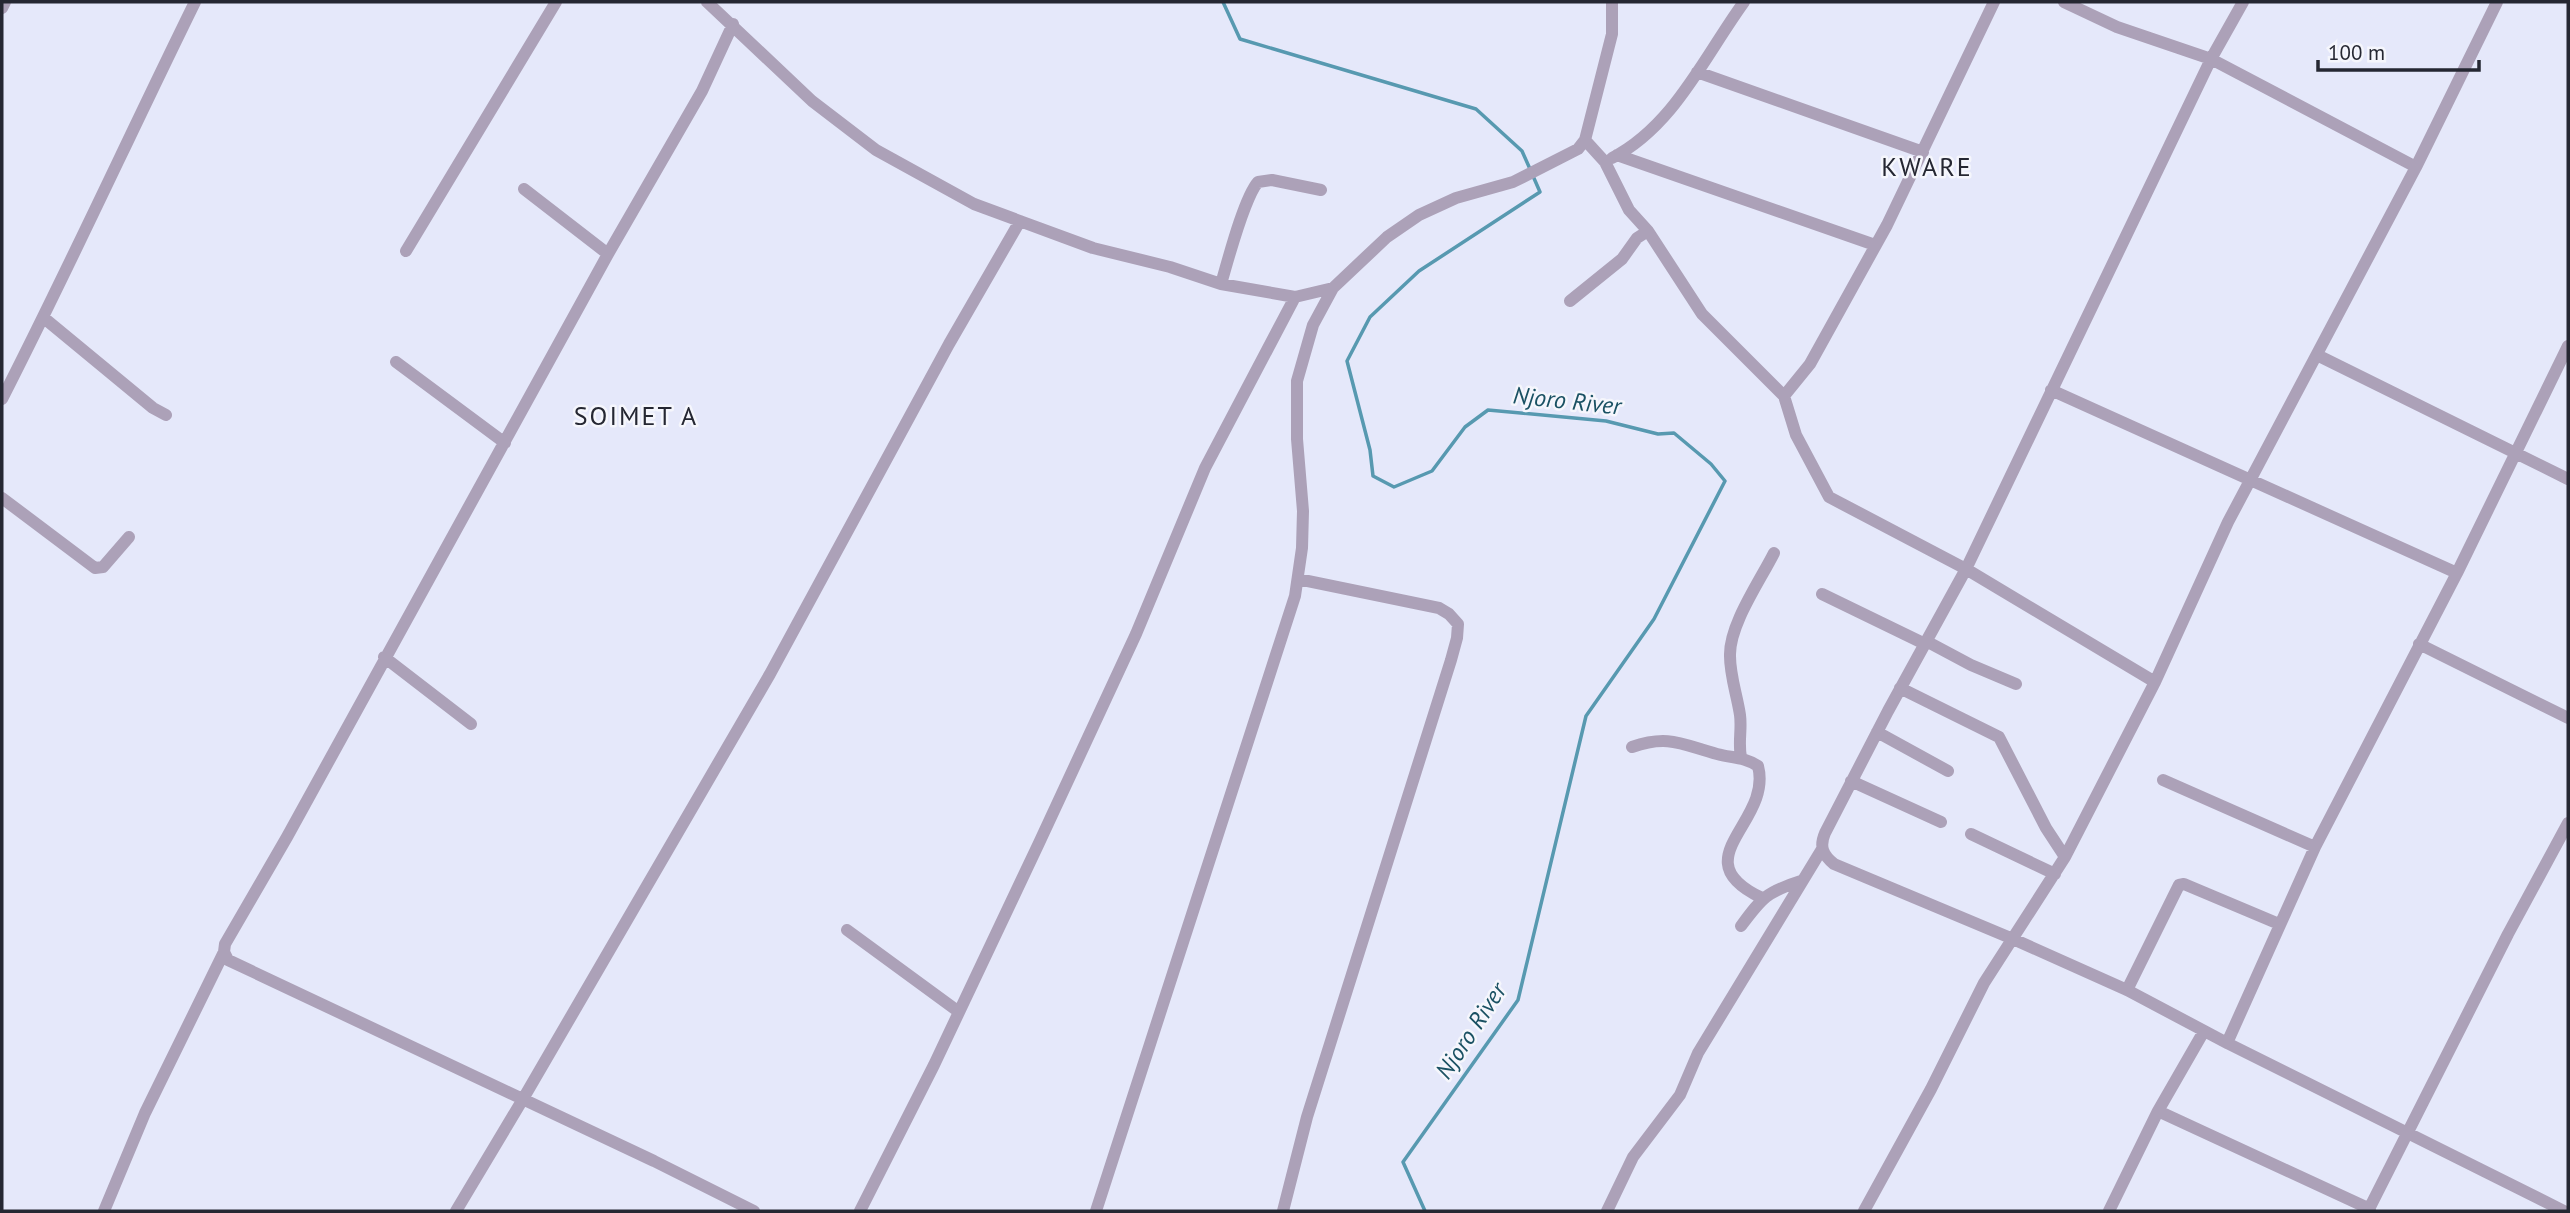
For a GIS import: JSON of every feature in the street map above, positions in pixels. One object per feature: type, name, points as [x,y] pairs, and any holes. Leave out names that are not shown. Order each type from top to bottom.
[{"type":"street","points":[[2,8],[5,2]]},
{"type":"street","points":[[2,399],[195,2]]},
{"type":"street","points":[[407,251],[556,2]]},
{"type":"street","points":[[707,2],[812,101],[876,150],[974,204],[1093,248],[1170,267],[1221,284],[1295,297],[1333,288]]},
{"type":"street","points":[[1096,1211],[1295,596],[1302,548],[1303,511],[1297,439],[1297,381],[1313,325],[1333,288],[1388,237],[1419,215],[1456,198],[1513,182],[1578,149],[1585,140],[1612,34],[1612,2]]},
{"type":"street","points":[[1605,162],[1668,114],[1744,2]]},
{"type":"street","points":[[1784,396],[1810,364],[1875,246],[1994,2]]},
{"type":"street","points":[[2064,2],[2117,27],[2211,59],[2416,167]]},
{"type":"street","points":[[2243,2],[2211,59],[1966,569],[1900,688],[1825,833],[1821,842],[1822,849],[1825,857],[1834,864],[2127,990],[2227,1043],[2564,1211]]},
{"type":"street","points":[[1864,1211],[1931,1089],[1984,983],[2064,857],[2155,682],[2207,564],[2416,167],[2497,2]]},
{"type":"street","points":[[104,1211],[145,1113],[224,952],[225,944],[287,837],[608,254],[702,91],[733,24]]},
{"type":"street","points":[[1697,72],[1923,152]]},
{"type":"street","points":[[1585,140],[1605,162],[1629,209],[1648,232],[1702,314],[1784,396],[1796,435],[1829,497],[1966,569],[2155,682]]},
{"type":"street","points":[[1617,155],[1875,246]]},
{"type":"street","points":[[1221,284],[1240,222],[1258,181],[1272,180],[1321,190]]},
{"type":"street","points":[[524,189],[608,254]]},
{"type":"street","points":[[456,1211],[770,674],[949,344],[1020,221]]},
{"type":"street","points":[[1570,301],[1622,259],[1637,239],[1648,232]]},
{"type":"street","points":[[859,1211],[959,1012],[1130,646],[1205,468],[1295,297]]},
{"type":"street","points":[[44,317],[153,408],[166,415]]},
{"type":"street","points":[[2227,1043],[2278,924],[2315,847],[2457,573],[2568,346]]},
{"type":"street","points":[[2318,355],[2568,479]]},
{"type":"street","points":[[396,362],[505,443]]},
{"type":"street","points":[[2051,390],[2457,573]]},
{"type":"street","points":[[2,498],[95,568],[103,567],[129,537]]},
{"type":"street","points":[[1741,757],[1741,721],[1730,653],[1732,638],[1774,553]]},
{"type":"street","points":[[1283,1211],[1307,1117],[1451,660],[1458,624],[1439,608],[1298,579]]},
{"type":"street","points":[[1822,594],[2016,684]]},
{"type":"street","points":[[2419,644],[2568,718]]},
{"type":"street","points":[[384,657],[471,724]]},
{"type":"street","points":[[1900,688],[1999,737],[2064,857]]},
{"type":"street","points":[[1877,732],[1948,771]]},
{"type":"street","points":[[1632,747],[1662,740],[1692,745],[1726,756],[1741,757],[1758,766],[1759,791],[1728,853],[1727,865],[1738,884],[1762,898]]},
{"type":"street","points":[[2163,780],[2315,847]]},
{"type":"street","points":[[1851,781],[1941,822]]},
{"type":"street","points":[[2158,1111],[2369,1210],[2406,1132],[2568,823]]},
{"type":"street","points":[[1971,834],[2055,874]]},
{"type":"street","points":[[1607,1211],[1633,1157],[1680,1095],[1698,1053],[1822,849]]},
{"type":"street","points":[[1741,926],[1762,898],[1801,881]]},
{"type":"street","points":[[2127,990],[2179,885],[2184,884],[2278,924]]},
{"type":"street","points":[[847,930],[959,1012]]},
{"type":"street","points":[[224,952],[228,960],[754,1211]]},
{"type":"street","points":[[2109,1211],[2158,1111],[2204,1031]]},
{"type":"waterway","name":"Njoro River","points":[[1223,2],[1240,39],[1476,109],[1522,151],[1530,169]]},
{"type":"waterway","name":"Njoro River","points":[[1425,1211],[1403,1162],[1518,1000],[1586,716],[1654,619],[1725,481],[1711,464],[1674,433],[1658,434],[1606,421],[1488,410],[1465,427],[1432,471],[1394,487],[1373,476],[1370,450],[1347,361],[1370,317],[1419,271],[1540,192],[1533,176]]},
{"type":"district","name":"KWARE","points":[[1927,167]]},
{"type":"district","name":"SOIMET A","points":[[636,416]]}]
